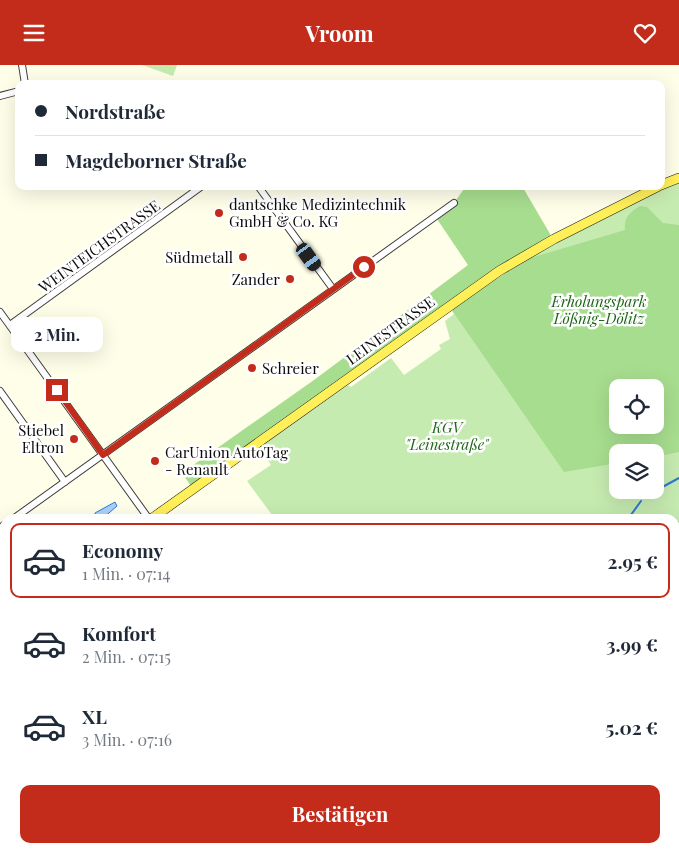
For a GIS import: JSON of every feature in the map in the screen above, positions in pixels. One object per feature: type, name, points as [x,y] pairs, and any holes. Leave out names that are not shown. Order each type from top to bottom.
[{"type":"main road","name":"LEINESTRASSE","points":[[665,184],[679,178]]},
{"type":"main road","name":"LEINESTRASSE","points":[[157,514],[499,271],[553,239],[652,190]]},
{"type":"street","points":[[22,65],[24,80]]},
{"type":"street","points":[[0,96],[15,92]]},
{"type":"street","name":"WEINTEICHSTRASSE","points":[[10,325],[196,190]]},
{"type":"street","points":[[261,190],[333,289]]},
{"type":"street","points":[[20,514],[454,203]]},
{"type":"street","points":[[0,311],[146,514]]},
{"type":"street","points":[[0,391],[65,482]]},
{"type":"green space","points":[[142,65],[177,65],[173,76]]},
{"type":"green space","name":"KGV \"Leinestraße\"","points":[[679,181],[679,514],[271,514],[247,481],[271,465],[263,452],[265,451],[262,446],[348,385],[351,387],[391,358],[404,375],[441,349],[439,345],[450,339],[445,321],[454,314],[451,309],[534,256],[649,195],[660,190],[665,190],[665,188]]},
{"type":"green space","points":[[463,190],[524,190],[553,239],[525,255],[193,489],[182,473],[314,380],[468,265],[435,216],[454,203]]},
{"type":"green space","name":"Erholungspark Lößnig-Dölitz","points":[[640,206],[647,207],[663,223],[679,225],[679,452],[664,455],[664,444],[609,444],[609,464],[564,472],[451,309],[527,259],[625,230],[626,219],[630,213]]},
{"type":"water","points":[[115,502],[117,506],[108,514],[95,513]]},
{"type":"waterway","points":[[664,486],[679,478]]},
{"type":"waterway","points":[[632,514],[641,501]]},
{"type":"place","name":"dantschke Medizintechnik GmbH & Co. KG","points":[[219,213]]},
{"type":"place","name":"Südmetall","points":[[243,257]]},
{"type":"place","name":"Zander","points":[[290,279]]},
{"type":"place","name":"Schreier","points":[[252,368]]},
{"type":"place","name":"Stiebel Eltron","points":[[74,439]]},
{"type":"place","name":"CarUnion AutoTag - Renault","points":[[155,461]]},
{"type":"route","points":[[57,390],[103,455],[364,267]]}]
